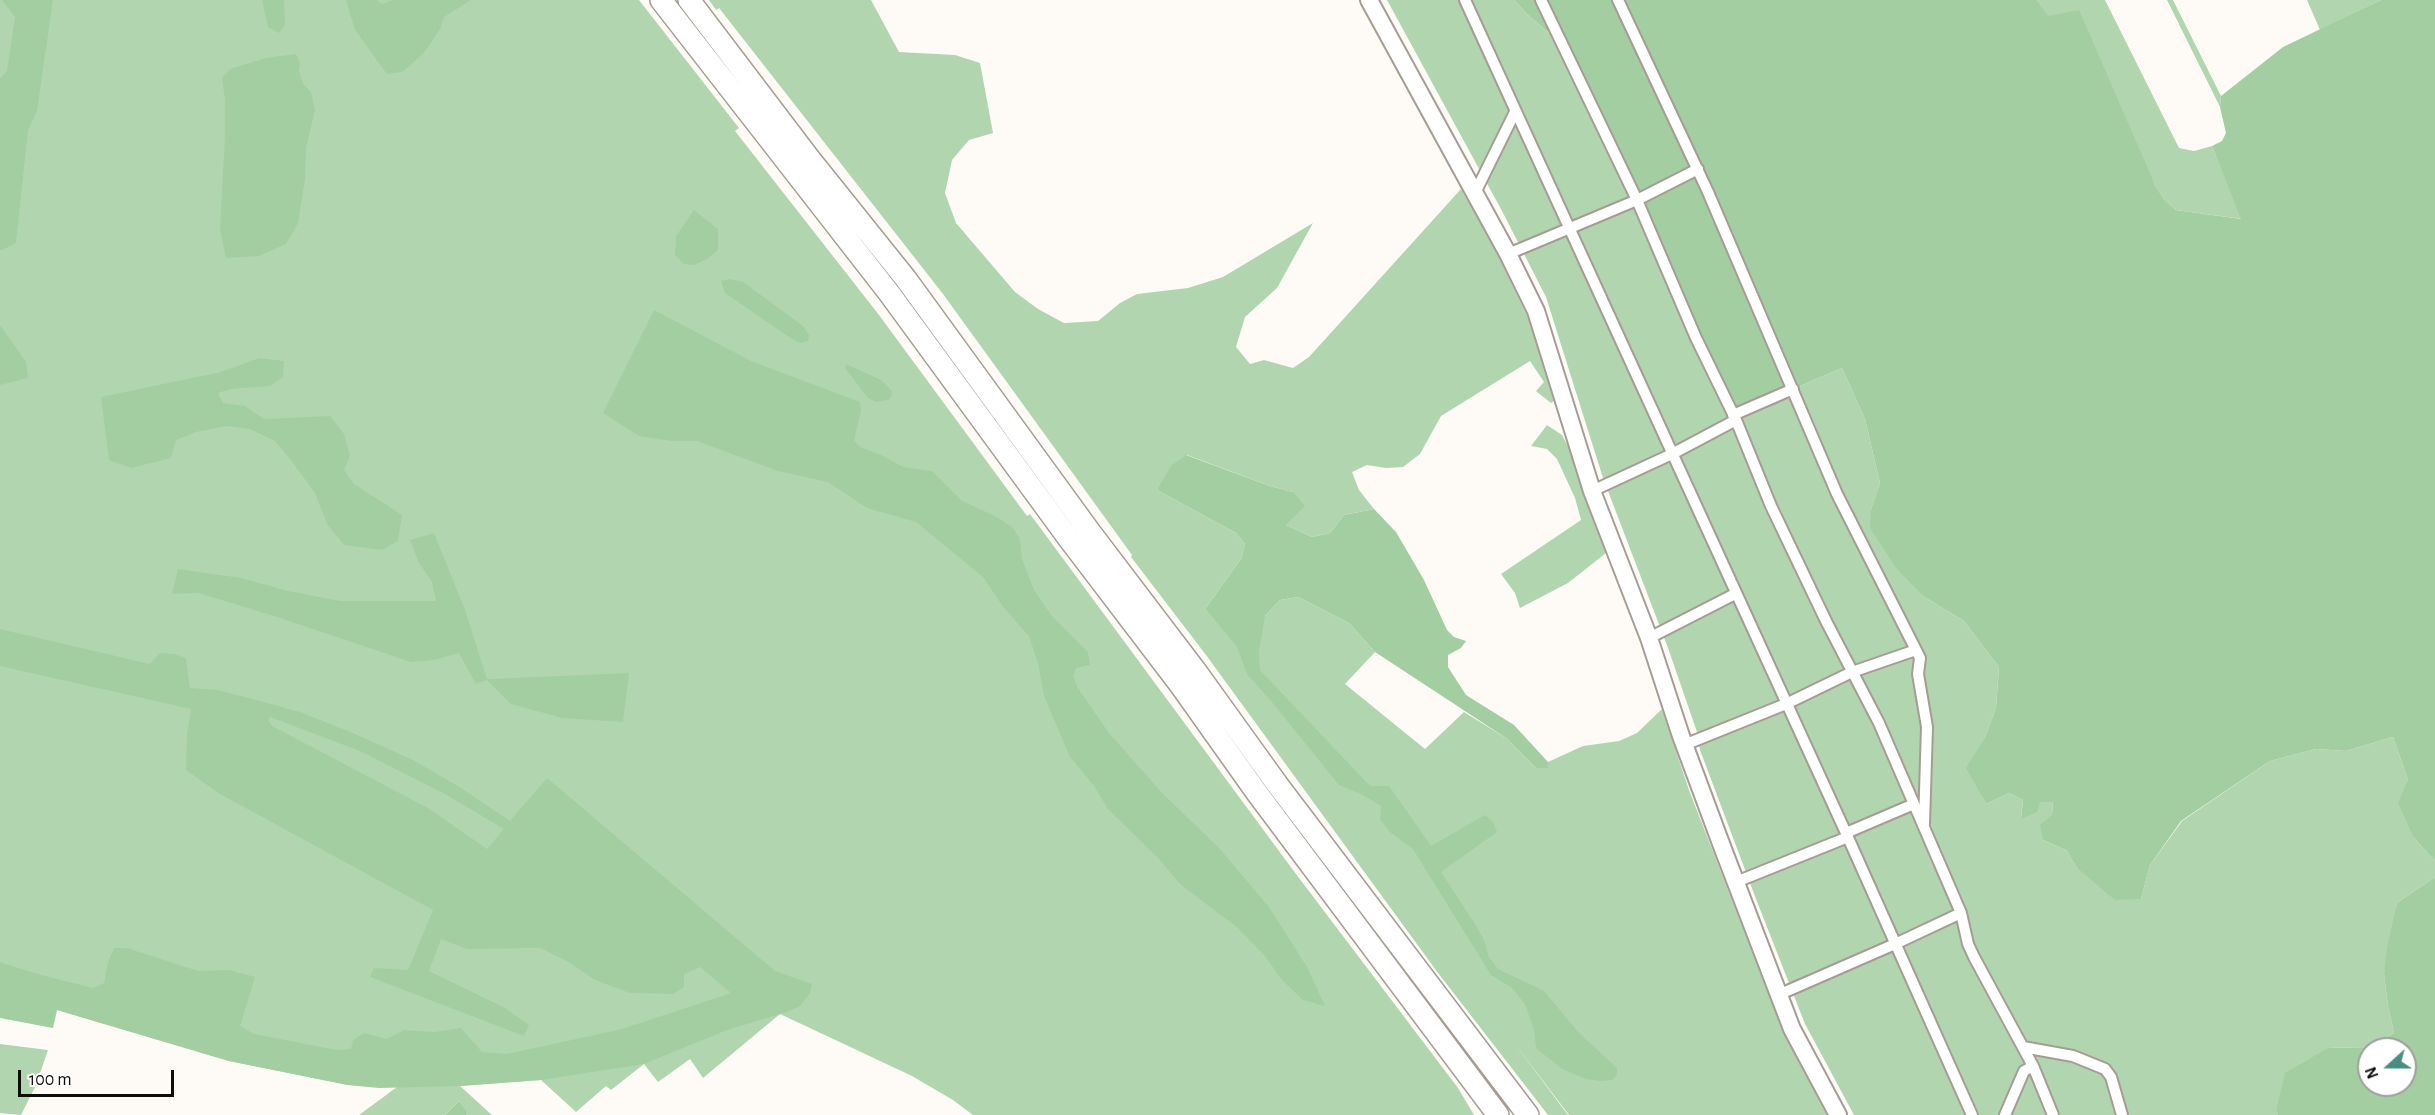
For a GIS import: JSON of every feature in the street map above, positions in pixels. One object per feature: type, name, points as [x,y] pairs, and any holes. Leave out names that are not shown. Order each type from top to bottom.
[{"type":"highway","points":[[661,0],[889,293],[1069,539],[1181,686],[1257,793],[1498,1115]]},
{"type":"highway","points":[[688,0],[809,158],[906,279],[1277,784],[1528,1115]]},
{"type":"main road","points":[[1369,0],[1478,188]]},
{"type":"main road","points":[[1380,0],[1513,252],[1652,637],[1688,744],[1782,993],[1792,1029],[1838,1115]]},
{"type":"main road","points":[[1782,993],[1849,1115]]},
{"type":"street","points":[[1465,0],[1847,835],[1972,1115]]},
{"type":"street","points":[[1541,0],[1637,200],[1696,338],[1734,417],[1771,506],[1879,723],[1961,913],[1968,944],[2033,1066],[2053,1115]]},
{"type":"street","points":[[1618,0],[1698,169],[1837,494],[1920,658],[1918,674],[1927,727],[1924,828]]},
{"type":"street","points":[[1478,188],[1515,112]]},
{"type":"street","points":[[1513,252],[1637,200],[1698,169]]},
{"type":"street","points":[[1597,489],[1672,454],[1734,417],[1793,389]]},
{"type":"street","points":[[1652,637],[1735,594]]},
{"type":"street","points":[[1688,744],[1786,704],[1852,672],[1916,650]]},
{"type":"street","points":[[1740,881],[1914,804]]},
{"type":"street","points":[[1782,993],[1961,913]]},
{"type":"street","points":[[2022,1047],[2073,1056],[2104,1069],[2111,1077],[2122,1115]]},
{"type":"street","points":[[2005,1115],[2024,1071],[2033,1066]]},
{"type":"green space","points":[[0,0],[639,0],[739,128],[735,131],[879,315],[1027,516],[1030,514],[1296,874],[1458,1088],[1474,1115],[973,1115],[953,1100],[912,1076],[780,1014],[703,1078],[690,1059],[658,1082],[644,1064],[611,1090],[606,1086],[576,1112],[541,1080],[460,1086],[492,1115],[466,1115],[468,1112],[459,1101],[445,1115],[359,1115],[397,1087],[348,1085],[229,1061],[0,993]]},
{"type":"green space","points":[[2,0],[53,0],[37,111],[28,130],[16,243],[0,250],[0,78],[7,71],[15,17]]},
{"type":"green space","points":[[262,0],[284,0],[285,25],[279,33],[268,27]]},
{"type":"green space","points":[[346,0],[377,0],[382,4],[393,0],[471,0],[444,17],[440,29],[424,53],[402,72],[387,74],[355,30]]},
{"type":"green space","points":[[709,0],[871,0],[899,52],[955,55],[980,63],[993,133],[969,140],[952,160],[945,193],[956,223],[1015,292],[1038,309],[1064,323],[1098,321],[1120,303],[1137,294],[1188,288],[1223,277],[1313,223],[1277,288],[1245,317],[1236,347],[1250,364],[1264,360],[1293,368],[1309,357],[1461,189],[1490,239],[1532,326],[1554,401],[1551,403],[1536,391],[1544,382],[1530,361],[1441,416],[1420,454],[1403,467],[1386,468],[1367,465],[1352,472],[1359,490],[1374,509],[1344,515],[1330,533],[1312,537],[1286,525],[1293,492],[1270,486],[1187,455],[1157,490],[1236,533],[1245,544],[1241,559],[1205,609],[1237,646],[1280,600],[1298,597],[1349,623],[1375,652],[1345,684],[1425,749],[1464,712],[1506,738],[1536,768],[1548,768],[1548,762],[1583,746],[1619,741],[1637,733],[1662,709],[1689,790],[1778,1018],[1827,1115],[1569,1115],[1515,1044],[1568,1115],[1548,1115],[1438,973],[1206,655],[1131,557],[1132,555],[943,294],[719,8],[716,10]]},
{"type":"green space","points":[[1387,0],[1514,0],[1560,42],[1793,389],[1842,368],[1865,419],[1880,483],[1871,509],[1923,596],[1964,621],[1999,667],[1996,708],[1985,737],[1967,768],[1986,804],[2009,793],[2023,800],[2021,818],[2040,802],[2053,802],[2052,815],[2043,840],[2066,850],[2077,868],[2141,899],[2150,865],[2182,821],[2270,761],[2316,749],[2346,751],[2393,737],[2408,780],[2414,838],[2435,861],[2435,877],[2397,903],[2384,974],[2394,1033],[2387,1037],[2357,1037],[2357,1047],[2328,1048],[2276,1111],[2278,1115],[1854,1115],[1805,1024],[1756,899],[1700,750],[1697,732],[1668,648],[1603,478],[1546,297]]},
{"type":"green space","points":[[1514,0],[2037,0],[2048,16],[2079,10],[2155,185],[2164,199],[2176,210],[2241,219],[2212,146],[2222,141],[2226,133],[2220,107],[2221,96],[2283,47],[2381,0],[2435,0],[2435,861],[2414,838],[2398,803],[2408,780],[2393,737],[2346,751],[2316,749],[2270,761],[2181,821],[2150,865],[2141,899],[2115,900],[2077,868],[2066,850],[2043,840],[2040,825],[2052,815],[2053,802],[2040,802],[2037,812],[2021,819],[2023,800],[2009,793],[1986,804],[1966,768],[1985,737],[1996,708],[1999,667],[1964,621],[1923,596],[1897,569],[1870,528],[1871,509],[1880,483],[1865,419],[1842,368],[1793,389],[1736,420],[1560,42]]},
{"type":"green space","points":[[2037,0],[2105,0],[2179,148],[2194,151],[2212,146],[2242,219],[2176,210],[2164,199]]},
{"type":"green space","points":[[2167,0],[2173,0],[2221,96],[2220,107]]},
{"type":"green space","points":[[2307,0],[2381,0],[2320,30]]},
{"type":"green space","points":[[296,54],[300,63],[299,71],[303,84],[311,92],[315,110],[306,148],[305,179],[298,223],[286,244],[259,256],[226,258],[220,229],[225,135],[225,100],[222,78],[230,69],[266,58]]},
{"type":"green space","points":[[694,210],[718,229],[718,250],[707,259],[694,265],[684,264],[675,255],[676,236]]},
{"type":"green space","points":[[730,279],[743,282],[803,326],[809,335],[808,341],[800,343],[792,339],[725,293],[721,281]]},
{"type":"green space","points":[[654,310],[751,361],[860,402],[861,411],[854,440],[860,447],[903,467],[932,471],[962,501],[995,516],[1012,527],[1020,539],[1022,559],[1034,590],[1051,615],[1088,652],[1090,665],[1076,668],[1073,676],[1078,688],[1108,732],[1162,793],[1219,848],[1269,907],[1307,967],[1325,1006],[1303,1000],[1282,980],[1265,956],[1238,928],[1180,884],[1158,858],[1108,809],[1094,786],[1070,757],[1044,696],[1038,663],[1029,636],[1004,608],[983,577],[916,522],[867,508],[828,482],[778,471],[697,441],[672,441],[639,436],[603,413]]},
{"type":"green space","points":[[0,325],[26,362],[28,378],[0,385]]},
{"type":"green space","points":[[259,358],[284,361],[283,377],[270,386],[231,389],[218,393],[223,403],[245,406],[264,419],[330,416],[344,434],[350,456],[344,470],[354,484],[402,515],[398,541],[382,550],[344,545],[327,524],[315,493],[291,460],[275,441],[250,429],[226,426],[196,432],[176,440],[171,458],[131,468],[109,460],[101,397],[221,372]]},
{"type":"green space","points":[[846,364],[881,380],[892,391],[891,397],[888,400],[876,402],[868,398],[845,368]]},
{"type":"green space","points":[[1547,425],[1562,435],[1572,454],[1606,553],[1568,583],[1520,608],[1515,593],[1501,574],[1581,520],[1575,498],[1557,459],[1547,449],[1531,446]]},
{"type":"green space","points":[[1186,455],[1270,486],[1293,492],[1305,506],[1286,525],[1312,537],[1330,533],[1344,515],[1374,509],[1396,532],[1424,580],[1447,630],[1454,637],[1466,641],[1461,648],[1448,655],[1448,667],[1466,695],[1514,725],[1548,762],[1548,768],[1536,768],[1506,738],[1375,652],[1349,623],[1298,597],[1280,600],[1265,616],[1259,651],[1260,670],[1370,786],[1389,786],[1431,846],[1485,815],[1493,822],[1497,832],[1441,872],[1475,924],[1484,940],[1489,957],[1498,969],[1544,991],[1580,1034],[1617,1068],[1617,1074],[1612,1080],[1586,1079],[1562,1069],[1536,1048],[1534,1030],[1525,1004],[1512,988],[1491,975],[1413,849],[1390,832],[1380,819],[1381,806],[1339,785],[1247,674],[1237,647],[1205,609],[1241,559],[1245,544],[1236,533],[1157,490],[1171,466]]},
{"type":"green space","points":[[434,533],[465,610],[487,679],[629,673],[623,722],[562,718],[511,704],[487,680],[476,684],[459,653],[434,660],[411,662],[199,593],[172,594],[178,569],[241,578],[288,591],[340,601],[436,601],[432,582],[419,563],[410,540]]},
{"type":"green space","points":[[0,629],[150,664],[160,653],[175,654],[186,658],[190,688],[218,690],[300,712],[353,733],[413,760],[461,788],[510,821],[547,778],[775,971],[812,984],[810,993],[800,1006],[787,1012],[727,1030],[644,1064],[541,1080],[459,1086],[379,1088],[348,1085],[229,1061],[57,1010],[53,1028],[0,1018],[0,962],[93,988],[104,983],[108,962],[114,948],[127,948],[198,971],[229,970],[255,977],[240,1026],[254,1034],[337,1050],[351,1049],[353,1040],[364,1033],[387,1039],[404,1030],[434,1032],[461,1028],[482,1052],[507,1054],[622,1029],[731,993],[700,967],[684,974],[684,987],[673,994],[630,993],[595,980],[567,961],[540,948],[467,949],[441,939],[429,971],[505,1008],[529,1025],[524,1036],[370,977],[374,968],[408,970],[433,910],[220,794],[186,770],[187,735],[191,709],[0,666]],"holes":[[[270,717],[360,751],[445,794],[504,829],[487,849],[428,808],[272,726],[268,720]]]},
{"type":"green space","points":[[2435,877],[2435,1115],[2278,1115],[2276,1111],[2285,1073],[2328,1048],[2357,1047],[2357,1097],[2417,1097],[2417,1037],[2387,1037],[2394,1033],[2384,974],[2387,947],[2397,903]]},
{"type":"green space","points":[[0,1044],[48,1050],[36,1085],[21,1115],[0,1113]]},
{"type":"green space","points":[[459,1101],[468,1112],[466,1115],[445,1115]]}]
